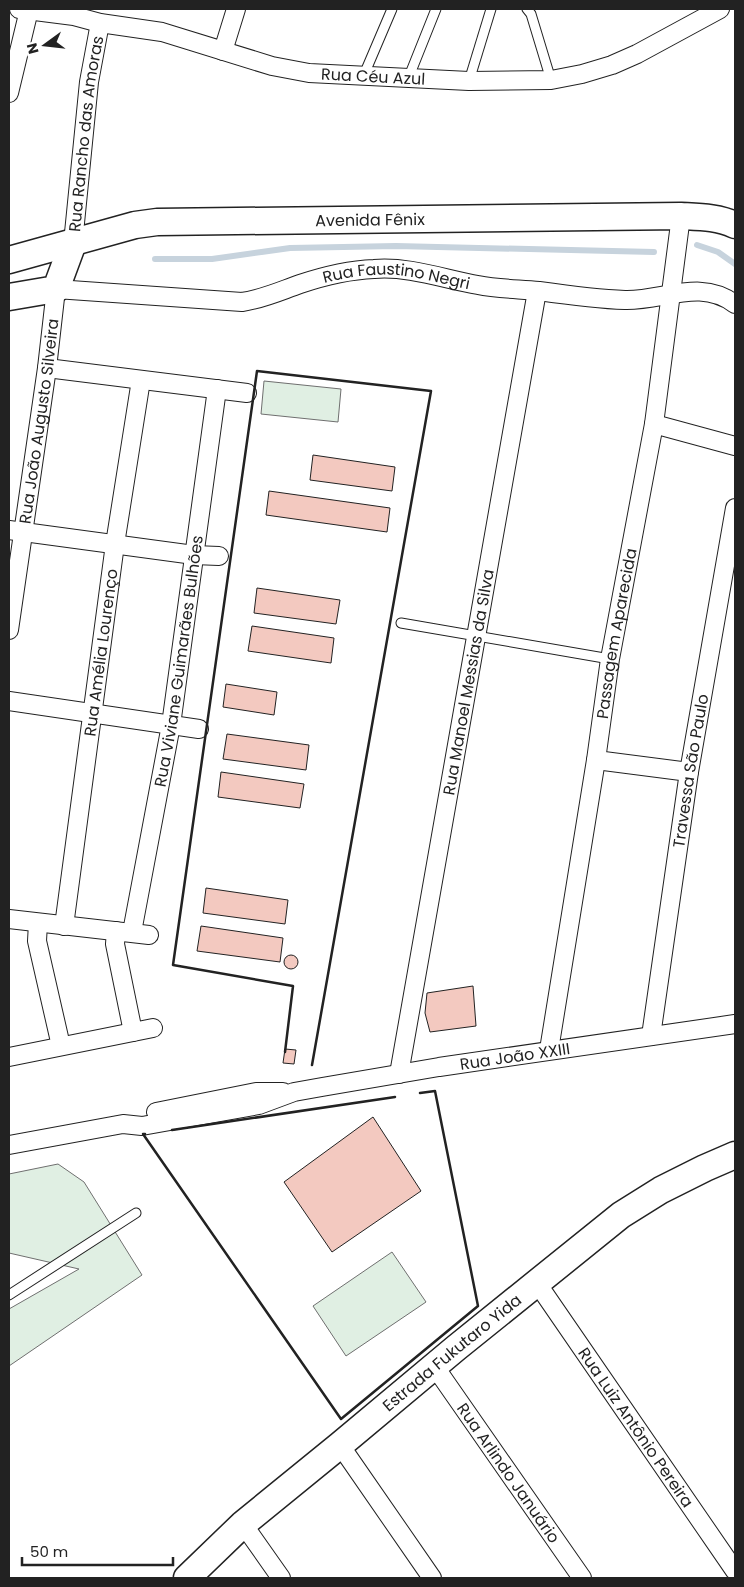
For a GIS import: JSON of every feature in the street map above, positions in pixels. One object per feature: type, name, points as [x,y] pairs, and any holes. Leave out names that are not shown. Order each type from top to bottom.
[{"type":"street","points":[[9,93],[24,9]]},
{"type":"street","name":"Rua Céu Azul","points":[[24,9],[75,12],[100,23],[162,32],[272,66],[309,73],[469,81],[551,80],[582,74],[612,65],[637,54],[720,9]]},
{"type":"street","points":[[223,52],[236,9]]},
{"type":"street","name":"Rua Rancho das Amoras","points":[[73,243],[89,82],[100,23]]},
{"type":"street","name":"Avenida Fênix","points":[[9,260],[135,225],[157,222],[681,216],[709,218],[727,221],[735,225]]},
{"type":"street","name":"Passagem Aparecida","points":[[549,1050],[596,760],[610,659],[654,424],[681,216]]},
{"type":"street","name":"Rua João Augusto Silveira","points":[[9,630],[16,531],[47,368],[56,289],[73,243]]},
{"type":"street","name":"Rua Faustino Negri","points":[[56,289],[242,302],[257,300],[325,277],[352,271],[401,269],[481,286],[626,300],[647,300],[684,292],[712,293],[725,297],[735,304]]},
{"type":"street","points":[[9,297],[56,289]]},
{"type":"street","name":"Rua Manoel Messias da Silva","points":[[399,1074],[537,291]]},
{"type":"street","points":[[47,368],[247,393]]},
{"type":"street","name":"Rua Amélia Lourenço","points":[[64,926],[115,544],[141,380]]},
{"type":"street","name":"Rua Viviane Guimarães Bulhões","points":[[133,1032],[115,944],[133,933],[171,725],[217,389]]},
{"type":"street","points":[[654,424],[735,446]]},
{"type":"street","name":"Travessa São Paulo","points":[[651,1036],[689,772],[735,508]]},
{"type":"street","points":[[16,531],[194,555],[219,556]]},
{"type":"street","points":[[9,701],[199,729]]},
{"type":"street","points":[[596,760],[689,772]]},
{"type":"street","points":[[9,919],[133,933]]},
{"type":"street","points":[[38,923],[37,941],[61,1046]]},
{"type":"street","name":"Rua João XXIII","points":[[9,1145],[123,1124],[142,1126],[249,1107],[294,1092],[399,1074],[549,1050],[735,1024]]},
{"type":"street","points":[[9,1056],[153,1028]]},
{"type":"street","name":"Estrada Fukutaro Yida","points":[[187,1578],[243,1524],[621,1215],[661,1190],[735,1155]]},
{"type":"street","name":"Rua Luiz Antônio Pereira","points":[[538,1283],[735,1571]]},
{"type":"street","name":"Rua Arlindo Januário","points":[[435,1367],[582,1578]]},
{"type":"street","points":[[340,1445],[432,1578]]},
{"type":"street","points":[[243,1524],[281,1578]]},
{"type":"lane","points":[[363,77],[392,9]]},
{"type":"lane","points":[[408,79],[436,9]]},
{"type":"lane","points":[[469,81],[491,9]]},
{"type":"lane","points":[[527,9],[531,14],[551,80]]},
{"type":"lane","points":[[401,622],[610,659]]},
{"type":"lane","points":[[9,1295],[136,1213]]},
{"type":"green space","points":[[264,381],[341,389],[338,422],[261,414]]},
{"type":"green space","points":[[58,1164],[84,1182],[142,1275],[9,1366],[9,1309],[79,1269],[9,1253],[9,1174]]},
{"type":"green space","points":[[392,1252],[426,1302],[346,1356],[313,1306]]},
{"type":"building","points":[[313,455],[395,467],[392,491],[310,480]]},
{"type":"building","points":[[269,491],[390,508],[387,532],[266,515]]},
{"type":"building","points":[[257,588],[340,600],[336,624],[254,613]]},
{"type":"building","points":[[252,626],[334,638],[331,663],[248,651]]},
{"type":"building","points":[[226,684],[277,692],[274,715],[223,707]]},
{"type":"building","points":[[227,734],[309,745],[306,770],[223,759]]},
{"type":"building","points":[[221,772],[304,784],[300,808],[218,797]]},
{"type":"building","points":[[206,888],[288,900],[285,924],[203,913]]},
{"type":"building","points":[[201,926],[283,938],[280,962],[197,951]]},
{"type":"building","points":[[288,955],[294,955],[298,962],[294,969],[288,969],[284,965],[284,959]]},
{"type":"building","points":[[473,986],[476,1026],[430,1032],[425,1013],[427,993]]},
{"type":"building","points":[[285,1049],[296,1050],[294,1064],[283,1063]]},
{"type":"building","points":[[373,1117],[421,1191],[332,1252],[284,1182]]},
{"type":"waterway","points":[[697,245],[718,252],[735,264]]},
{"type":"waterway","points":[[155,259],[212,259],[290,248],[396,246],[654,252]]},
{"type":"wall","points":[[285,1052],[293,986],[173,965],[257,371],[431,391],[312,1065]]},
{"type":"wall","points":[[145,1134],[143,1134],[341,1419],[478,1306],[435,1091],[420,1093]]},
{"type":"wall","points":[[172,1130],[395,1097]]}]
